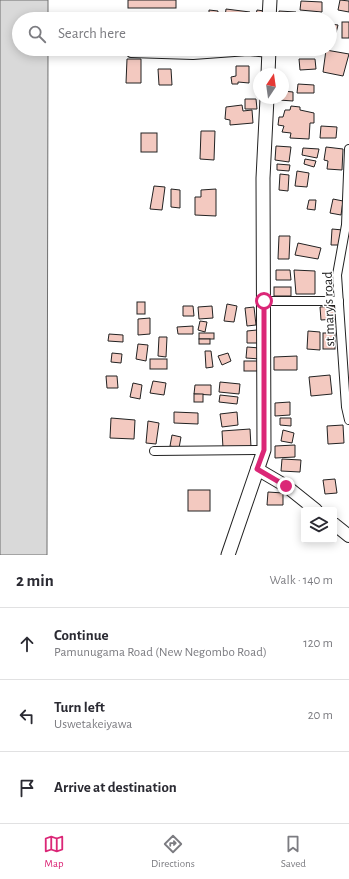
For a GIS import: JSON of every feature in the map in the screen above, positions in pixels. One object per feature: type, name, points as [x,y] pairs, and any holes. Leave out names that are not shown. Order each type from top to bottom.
[{"type":"main road","points":[[270,0],[270,12]]},
{"type":"main road","points":[[268,68],[269,56]]},
{"type":"main road","points":[[228,555],[264,450],[263,178],[267,104]]},
{"type":"street","name":"st mary's road","points":[[349,149],[346,225],[338,275],[346,407],[349,420]]},
{"type":"street","points":[[264,301],[339,301]]},
{"type":"street","points":[[154,451],[264,450]]},
{"type":"street","points":[[257,469],[286,486],[312,507]]},
{"type":"street","points":[[337,526],[349,536]]},
{"type":"shaded area","points":[[0,0],[48,0],[48,12],[12,12],[12,56],[48,56],[47,555],[0,555]]},
{"type":"building","points":[[128,0],[176,0],[176,8],[128,8]]},
{"type":"building","points":[[340,0],[349,1],[349,12],[338,10]]},
{"type":"building","points":[[301,1],[322,2],[322,12],[300,10]]},
{"type":"building","points":[[226,9],[250,12],[226,12]]},
{"type":"building","points":[[209,10],[218,11],[218,12],[209,12]]},
{"type":"building","points":[[257,10],[264,11],[264,12],[257,12]]},
{"type":"building","points":[[342,22],[349,22],[349,38],[342,38]]},
{"type":"building","points":[[337,52],[349,54],[343,76],[323,72],[325,56],[337,56]]},
{"type":"building","points":[[127,59],[141,59],[141,83],[126,83]]},
{"type":"building","points":[[299,59],[315,59],[316,69],[300,70]]},
{"type":"building","points":[[236,66],[249,66],[249,83],[238,82],[238,84],[232,84],[231,77],[236,76]]},
{"type":"building","points":[[158,69],[171,69],[172,85],[159,85]]},
{"type":"building","points":[[298,84],[314,85],[314,93],[297,93]]},
{"type":"building","points":[[289,92],[293,92],[293,101],[289,101]]},
{"type":"building","points":[[245,99],[253,99],[253,104],[256,104],[257,109],[245,109]]},
{"type":"building","points":[[242,105],[243,111],[252,110],[253,123],[230,125],[230,120],[225,119],[226,107]]},
{"type":"building","points":[[291,106],[300,107],[300,110],[314,113],[314,123],[310,123],[309,139],[290,138],[291,133],[282,132],[284,126],[278,125],[279,117],[283,117],[285,110],[290,110]]},
{"type":"building","points":[[321,126],[337,127],[336,138],[320,138]]},
{"type":"building","points":[[201,131],[215,131],[214,160],[200,159]]},
{"type":"building","points":[[141,133],[157,133],[157,152],[141,152]]},
{"type":"building","points":[[276,146],[291,147],[289,162],[275,160]]},
{"type":"building","points":[[326,147],[343,149],[342,170],[327,169],[328,161],[324,160]]},
{"type":"building","points":[[303,148],[319,149],[317,158],[302,155]]},
{"type":"building","points":[[305,159],[316,161],[314,167],[304,164]]},
{"type":"building","points":[[277,164],[290,165],[289,171],[277,170]]},
{"type":"building","points":[[297,171],[309,173],[307,187],[295,186]]},
{"type":"building","points":[[280,174],[289,175],[288,191],[279,190]]},
{"type":"building","points":[[154,186],[165,187],[162,210],[150,209]]},
{"type":"building","points":[[171,189],[180,190],[180,208],[171,207]]},
{"type":"building","points":[[216,189],[216,216],[195,215],[195,197],[201,197],[201,190]]},
{"type":"building","points":[[333,199],[343,201],[341,215],[330,213]]},
{"type":"building","points":[[309,200],[316,200],[315,210],[307,209]]},
{"type":"building","points":[[332,229],[343,230],[340,245],[331,245]]},
{"type":"building","points":[[279,236],[290,236],[289,259],[278,259]]},
{"type":"building","points":[[298,243],[321,248],[318,259],[295,255]]},
{"type":"building","points":[[276,270],[290,270],[291,280],[276,280]]},
{"type":"building","points":[[294,270],[315,271],[315,294],[296,294]]},
{"type":"building","points":[[274,287],[291,287],[291,296],[274,296]]},
{"type":"building","points":[[137,302],[145,302],[145,314],[137,314]]},
{"type":"building","points":[[227,304],[237,306],[234,322],[224,321]]},
{"type":"building","points":[[183,306],[193,306],[194,316],[183,316]]},
{"type":"building","points":[[212,306],[213,318],[199,319],[198,307]]},
{"type":"building","points":[[336,306],[336,319],[321,320],[320,307]]},
{"type":"building","points":[[254,307],[256,325],[247,326],[245,308]]},
{"type":"building","points":[[150,318],[150,334],[138,335],[138,319]]},
{"type":"building","points":[[200,321],[207,322],[205,332],[198,330]]},
{"type":"building","points":[[193,326],[193,334],[178,334],[177,327]]},
{"type":"building","points":[[257,330],[258,343],[247,343],[247,331]]},
{"type":"building","points":[[308,331],[320,332],[320,350],[307,349]]},
{"type":"building","points":[[199,333],[214,333],[214,339],[199,339]]},
{"type":"building","points":[[323,333],[335,333],[335,349],[323,349]]},
{"type":"building","points":[[109,334],[123,335],[123,342],[108,341]]},
{"type":"building","points":[[159,337],[167,337],[166,357],[158,356]]},
{"type":"building","points":[[199,339],[210,339],[210,344],[199,344]]},
{"type":"building","points":[[138,344],[148,345],[146,361],[136,359]]},
{"type":"building","points":[[247,347],[260,348],[260,359],[246,358]]},
{"type":"building","points":[[205,351],[211,351],[213,367],[206,368]]},
{"type":"building","points":[[112,353],[122,354],[121,363],[111,362]]},
{"type":"building","points":[[228,353],[231,361],[222,365],[218,356]]},
{"type":"building","points":[[297,356],[297,370],[274,370],[274,357]]},
{"type":"building","points":[[150,359],[167,359],[167,369],[150,369]]},
{"type":"building","points":[[244,361],[260,361],[260,371],[244,371]]},
{"type":"building","points":[[330,375],[332,394],[311,396],[309,377]]},
{"type":"building","points":[[106,376],[117,376],[118,388],[107,388]]},
{"type":"building","points":[[153,381],[166,383],[164,395],[150,393]]},
{"type":"building","points":[[220,382],[240,384],[239,394],[219,392]]},
{"type":"building","points":[[133,383],[142,385],[140,399],[130,397]]},
{"type":"building","points":[[195,385],[211,385],[211,395],[194,394]]},
{"type":"building","points":[[194,394],[203,394],[203,402],[194,402]]},
{"type":"building","points":[[220,395],[238,397],[237,404],[219,402]]},
{"type":"building","points":[[290,402],[290,415],[275,416],[275,403]]},
{"type":"building","points":[[174,412],[198,413],[198,424],[174,423]]},
{"type":"building","points":[[237,412],[238,425],[222,427],[220,414]]},
{"type":"building","points":[[111,418],[135,420],[134,439],[110,438]]},
{"type":"building","points":[[280,418],[291,418],[291,426],[280,425]]},
{"type":"building","points":[[148,421],[159,423],[156,444],[146,443]]},
{"type":"building","points":[[343,425],[344,443],[328,444],[327,426]]},
{"type":"building","points":[[250,429],[251,447],[223,448],[222,431]]},
{"type":"building","points":[[283,430],[294,433],[292,443],[281,441]]},
{"type":"building","points":[[172,435],[181,437],[179,448],[170,446]]},
{"type":"building","points":[[295,445],[295,457],[275,458],[275,446]]},
{"type":"building","points":[[282,459],[301,460],[300,472],[281,471]]},
{"type":"building","points":[[335,479],[337,493],[325,494],[323,480]]},
{"type":"building","points":[[188,490],[210,490],[210,511],[188,511]]},
{"type":"building","points":[[268,492],[283,493],[283,505],[267,505]]},
{"type":"route","points":[[264,301],[264,450],[257,469],[286,486]]}]
